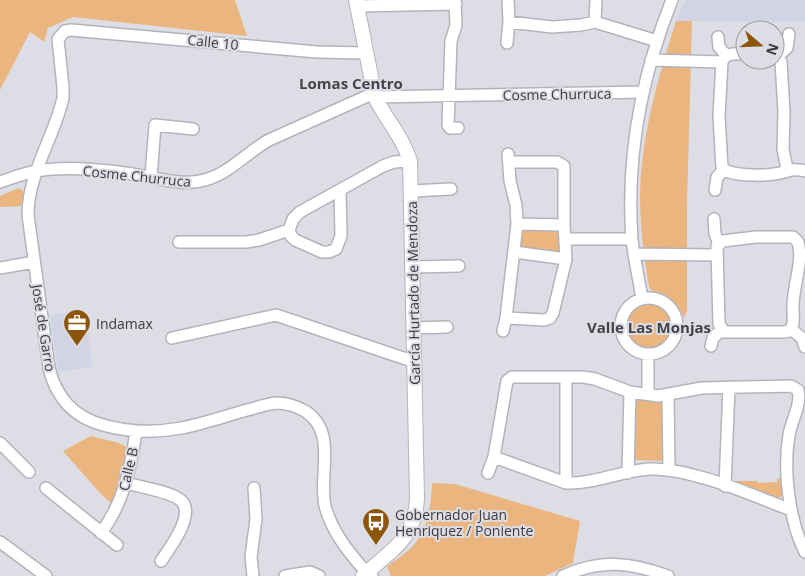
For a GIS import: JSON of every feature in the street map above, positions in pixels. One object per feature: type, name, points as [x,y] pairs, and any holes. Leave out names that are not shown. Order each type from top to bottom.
[{"type":"street","points":[[506,43],[509,22],[508,0]]},
{"type":"street","points":[[595,22],[596,0]]},
{"type":"street","points":[[642,299],[632,239],[631,187],[633,153],[643,92],[651,60],[672,0]]},
{"type":"street","points":[[357,3],[456,2],[456,25],[451,41],[448,126],[450,128],[458,128]]},
{"type":"street","name":"García Hurtado de Mendoza","points":[[357,3],[375,95],[380,108],[402,140],[410,161],[412,191],[416,510],[406,536],[367,575]]},
{"type":"street","points":[[509,22],[552,28],[595,22],[657,41]]},
{"type":"street","name":"Calle 10","points":[[62,33],[72,30],[317,52],[366,53]]},
{"type":"street","name":"José de Garro","points":[[62,33],[58,42],[63,98],[37,171],[28,208],[49,368],[58,392],[70,409],[83,418],[110,427],[136,431],[183,428],[276,403],[290,405],[305,411],[316,421],[324,440],[323,485],[328,517],[343,544],[367,575]]},
{"type":"street","points":[[785,49],[787,48],[789,34]]},
{"type":"street","points":[[718,37],[724,59],[719,116],[724,170]]},
{"type":"street","points":[[651,60],[724,59],[735,56]]},
{"type":"street","points":[[781,70],[784,112],[783,149],[787,169]]},
{"type":"street","name":"Cosme Churruca","points":[[0,182],[37,171],[91,170],[125,172],[190,182],[208,179],[224,172],[253,149],[269,140],[375,95],[448,96],[643,92]]},
{"type":"street","points":[[151,177],[156,124],[193,129]]},
{"type":"street","points":[[503,331],[517,224],[516,205],[510,181],[508,158],[563,164],[565,170],[564,239],[566,259],[553,313],[550,318],[544,320],[506,318]]},
{"type":"street","points":[[340,190],[341,236],[336,249],[329,252],[319,250],[295,240],[289,230],[291,222],[296,215],[340,190],[388,164],[410,161]]},
{"type":"street","points":[[724,170],[739,174],[780,173],[787,169],[805,171]]},
{"type":"street","points":[[715,190],[716,177],[724,170]]},
{"type":"street","points":[[412,191],[451,189]]},
{"type":"street","points":[[634,254],[717,249],[723,241],[756,237],[801,239],[792,299],[793,325],[787,332],[727,333],[721,330],[719,324],[717,249],[714,220]]},
{"type":"street","points":[[517,224],[564,225]]},
{"type":"street","points":[[179,242],[246,242],[289,230]]},
{"type":"street","points":[[564,239],[632,239]]},
{"type":"street","points":[[514,252],[566,259]]},
{"type":"street","points":[[0,268],[34,262]]},
{"type":"street","points":[[413,267],[459,266]]},
{"type":"street","points":[[653,298],[664,302],[672,310],[676,320],[676,332],[668,346],[659,353],[648,355],[631,348],[623,338],[621,320],[631,304],[642,299],[653,298]]},
{"type":"street","points":[[172,338],[276,315],[414,362]]},
{"type":"street","points":[[414,328],[447,327]]},
{"type":"street","points":[[791,329],[802,338],[805,347]]},
{"type":"street","points":[[711,346],[713,338],[721,330]]},
{"type":"street","points":[[648,355],[648,394]]},
{"type":"street","points":[[488,473],[494,458],[509,379],[515,376],[594,379],[630,392],[658,396],[702,388],[791,386],[798,390],[799,397],[791,425],[787,452],[790,510],[796,533],[805,552]]},
{"type":"street","points":[[566,377],[566,483]]},
{"type":"street","points":[[725,486],[729,387]]},
{"type":"street","points":[[628,473],[630,392]]},
{"type":"street","points":[[668,395],[669,469]]},
{"type":"street","name":"Calle B","points":[[102,532],[118,506],[126,483],[136,431]]},
{"type":"street","points":[[0,443],[30,472]]},
{"type":"street","points":[[494,458],[566,483],[579,484],[647,469],[669,469],[725,486],[790,510]]},
{"type":"street","points":[[126,483],[172,495],[185,505],[186,513],[181,528],[161,561]]},
{"type":"street","points":[[46,488],[117,545]]},
{"type":"street","points":[[253,576],[251,557],[256,519],[254,488]]},
{"type":"street","points":[[0,542],[45,576]]},
{"type":"street","points":[[563,576],[588,567],[616,564],[635,566],[668,576]]},
{"type":"street","points":[[285,576],[310,572],[319,576]]},
{"type":"shaded area","points":[[0,0],[235,0],[247,36],[73,17],[48,28],[44,42],[30,32],[0,90]]},
{"type":"shaded area","points":[[685,0],[805,0],[805,22],[785,22],[785,20],[676,21]]},
{"type":"shaded area","points":[[676,21],[692,21],[687,204],[687,311],[684,318],[676,305],[652,291],[649,287],[640,208],[641,174],[647,129]]},
{"type":"shaded area","points":[[19,188],[24,192],[21,206],[0,207],[0,196]]},
{"type":"shaded area","points":[[560,229],[561,250],[559,253],[522,249],[520,247],[521,230]]},
{"type":"shaded area","points":[[653,303],[665,309],[670,317],[670,335],[665,343],[657,348],[643,349],[631,343],[626,335],[625,321],[631,309],[639,304]]},
{"type":"shaded area","points":[[85,310],[93,367],[58,372],[50,315]]},
{"type":"shaded area","points":[[636,398],[661,399],[664,402],[663,458],[661,461],[635,460],[634,401]]},
{"type":"shaded area","points":[[91,436],[126,447],[120,492],[111,503],[63,451]]},
{"type":"shaded area","points":[[783,478],[785,493],[779,498],[735,481],[777,482],[777,479]]},
{"type":"shaded area","points":[[432,483],[455,484],[580,521],[573,563],[545,576],[391,576],[387,567],[412,547],[422,533],[431,500]]},
{"type":"place","name":"Indamax","points":[[77,347]]},
{"type":"place","name":"Gobernador Juan Henriquez / Poniente","points":[[376,546]]},
{"type":"district","name":"Lomas Centro","points":[[351,83]]},
{"type":"district","name":"Valle Las Monjas","points":[[649,327]]}]
